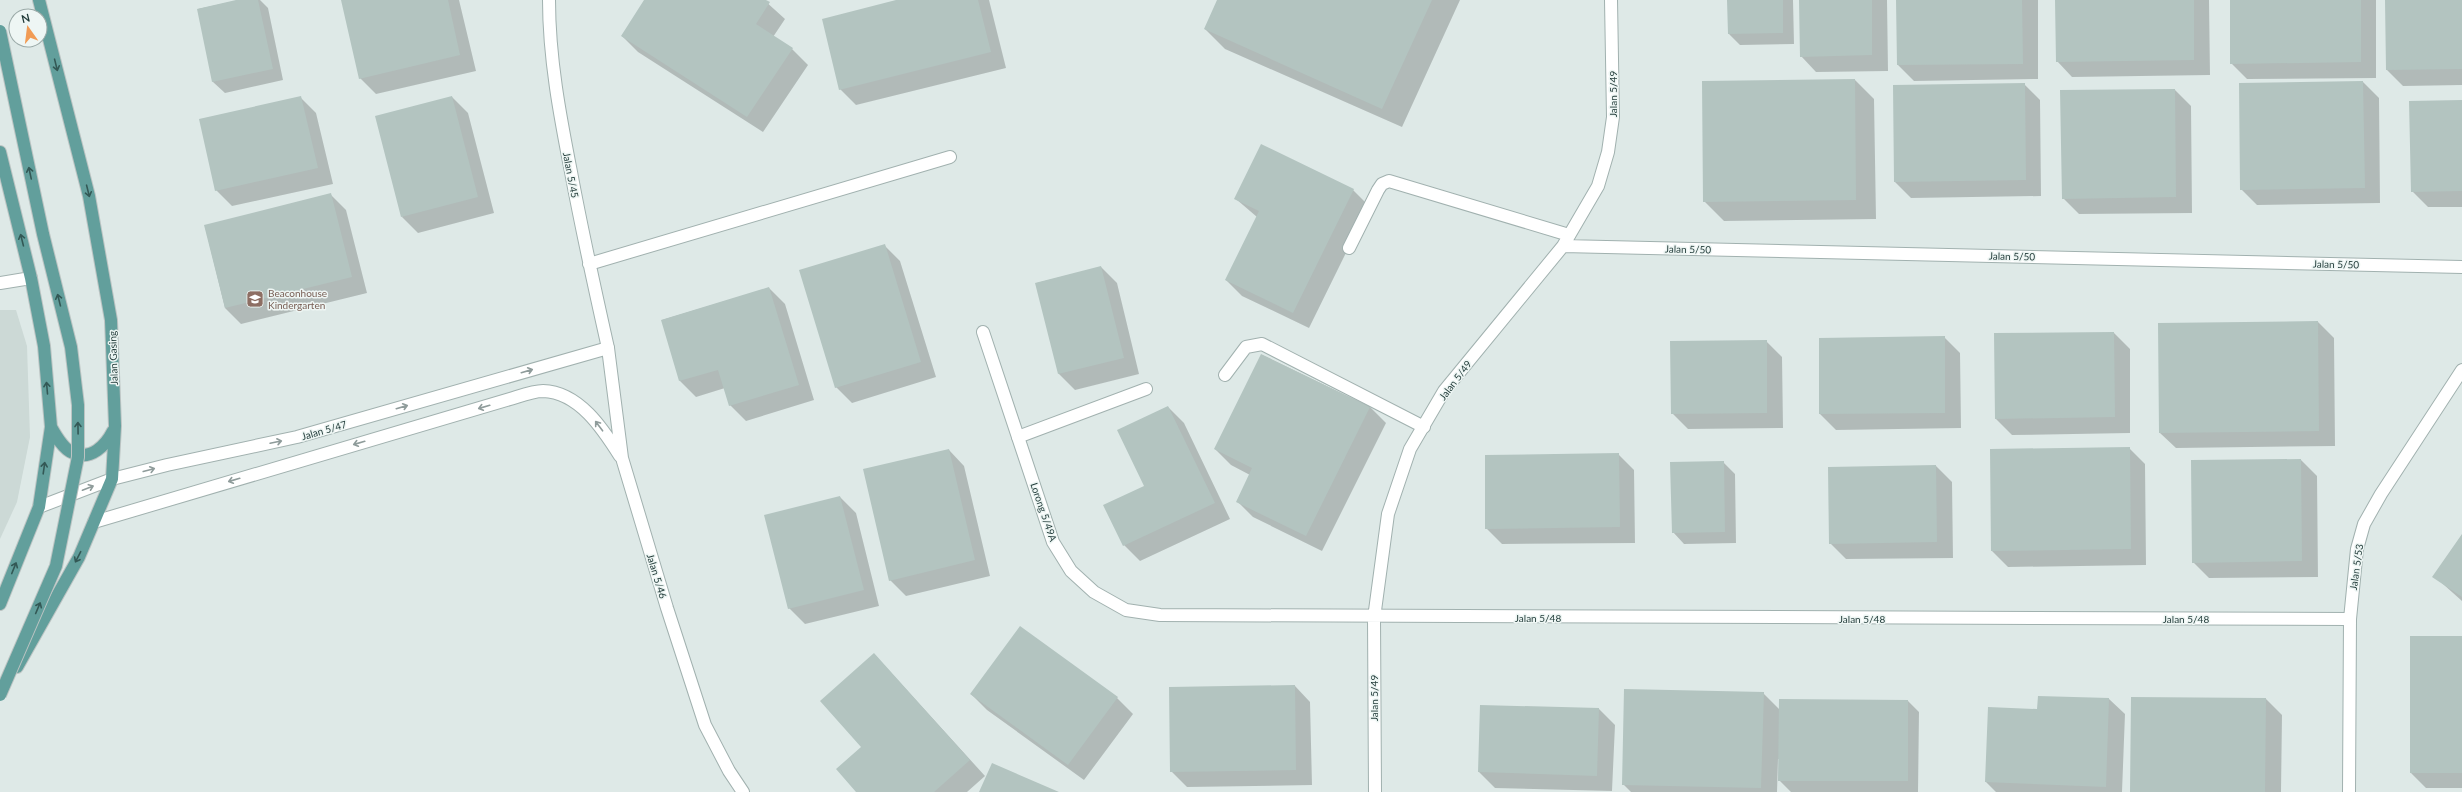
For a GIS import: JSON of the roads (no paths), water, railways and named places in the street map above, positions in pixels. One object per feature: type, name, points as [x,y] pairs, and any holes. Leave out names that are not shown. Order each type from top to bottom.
[{"type":"main road","name":"Jalan Gasing","points":[[0,696],[79,557],[94,522],[112,479],[115,426],[111,320],[106,289],[89,196],[39,0]]},
{"type":"main road","points":[[0,31],[43,234],[71,347],[78,405],[78,457],[56,566],[0,696]]},
{"type":"main road","points":[[0,152],[31,278],[44,346],[51,427],[39,507],[0,604]]},
{"type":"main road","points":[[51,427],[62,444],[73,454],[88,455],[107,443],[115,426]]},
{"type":"street","name":"Jalan 5/45","points":[[549,0],[549,28],[560,116],[589,264],[608,348]]},
{"type":"street","name":"Jalan 5/49","points":[[1375,792],[1374,618],[1388,514],[1410,449],[1444,391],[1563,246],[1598,186],[1608,152],[1614,117],[1612,0]]},
{"type":"street","points":[[589,264],[950,157]]},
{"type":"street","points":[[1349,248],[1378,190],[1382,184],[1389,181],[1569,235]]},
{"type":"street","name":"Jalan 5/50","points":[[1563,246],[2462,267]]},
{"type":"street","points":[[0,283],[31,278]]},
{"type":"street","name":"Lorong 5/49A","points":[[984,332],[1053,542],[1071,571],[1094,592],[1126,610],[1160,616],[1374,618]]},
{"type":"street","points":[[1225,375],[1246,347],[1262,344],[1424,427]]},
{"type":"street","name":"Jalan 5/46","points":[[608,348],[622,458],[705,725],[729,771],[743,792]]},
{"type":"street","name":"Jalan 5/47","points":[[39,507],[112,479],[167,465],[297,438],[608,348]]},
{"type":"street","name":"Jalan 5/53","points":[[2349,792],[2350,620],[2357,549],[2364,524],[2381,494],[2462,370]]},
{"type":"street","points":[[1018,437],[1146,389]]},
{"type":"street","points":[[94,522],[510,399],[542,391],[558,394],[577,403],[594,420],[622,458]]},
{"type":"street","name":"Jalan 5/48","points":[[1374,618],[2350,620]]},
{"type":"place","name":"Beaconhouse Kindergarten","points":[[255,299]]}]
